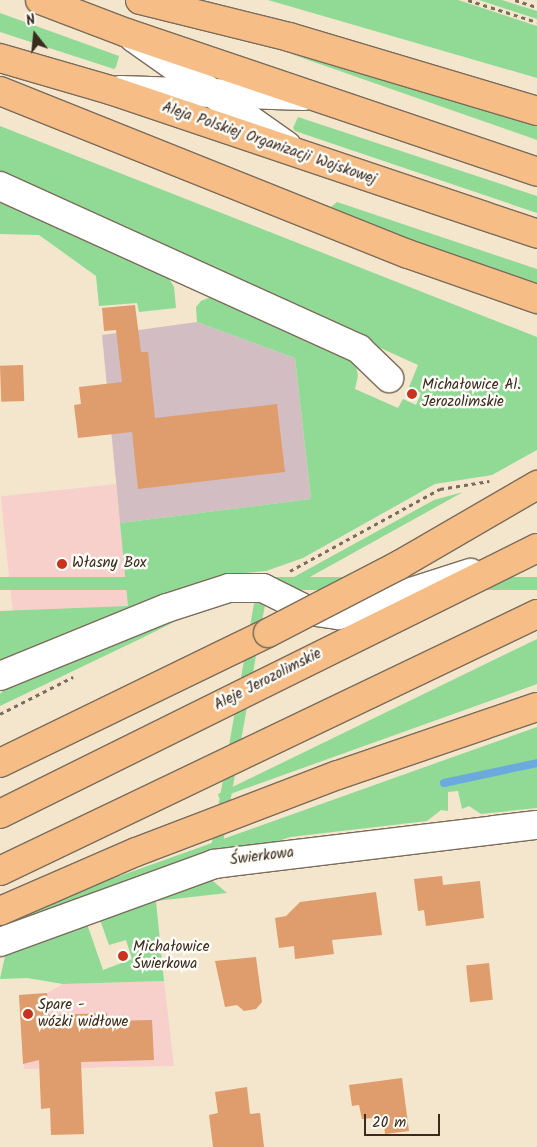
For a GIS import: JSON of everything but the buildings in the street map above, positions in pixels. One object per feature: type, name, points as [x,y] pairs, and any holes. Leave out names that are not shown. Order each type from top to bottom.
[{"type":"main road","points":[[40,0],[127,33],[311,97],[537,172]]},
{"type":"main road","points":[[140,0],[289,37],[537,111]]},
{"type":"main road","name":"Aleja Polskiej Organizacji Wojskowej","points":[[0,58],[110,90],[537,234]]},
{"type":"main road","points":[[0,91],[399,251],[537,299]]},
{"type":"main road","points":[[0,763],[268,633],[399,565],[537,485]]},
{"type":"main road","name":"Aleje Jerozolimskie","points":[[0,814],[505,562],[537,548]]},
{"type":"main road","points":[[0,871],[537,614]]},
{"type":"main road","points":[[0,911],[136,852],[338,775],[537,707]]},
{"type":"street","points":[[127,33],[299,155]]},
{"type":"street","points":[[110,90],[311,97]]},
{"type":"street","points":[[0,186],[359,349],[388,378]]},
{"type":"street","points":[[0,676],[158,612],[229,588],[263,588],[310,611],[339,615],[505,562]]},
{"type":"street","name":"Świerkowa","points":[[0,942],[214,864],[537,825]]},
{"type":"path","points":[[468,0],[537,22]]},
{"type":"path","points":[[515,0],[537,7]]},
{"type":"path","points":[[282,575],[440,489],[474,482]]},
{"type":"shaded area","points":[[197,322],[295,358],[311,499],[120,523],[102,335]]},
{"type":"shaded area","name":"Własny Box","points":[[116,484],[129,606],[13,618],[1,496]]},
{"type":"shaded area","points":[[164,981],[174,1066],[24,1069],[19,995],[47,993],[63,984]]},
{"type":"green space","points":[[268,0],[458,0],[537,26],[537,78]]},
{"type":"green space","points":[[479,0],[502,0],[537,11],[537,19]]},
{"type":"green space","points":[[0,13],[119,56],[116,67],[114,69],[0,32]]},
{"type":"green space","points":[[291,54],[463,100],[537,125],[537,140]]},
{"type":"green space","points":[[298,117],[537,196],[537,213],[295,131],[293,128]]},
{"type":"green space","points":[[0,126],[537,337],[537,450],[492,475],[435,484],[303,558],[266,571],[222,575],[14,661],[0,659],[0,611],[128,606],[120,523],[311,499],[295,358],[197,322],[196,307],[201,301],[213,296],[341,352],[356,364],[358,376],[355,389],[398,408],[403,399],[416,405],[421,393],[409,387],[418,365],[0,176]]},
{"type":"green space","points":[[0,197],[167,275],[174,287],[176,308],[139,312],[137,303],[99,306],[96,276],[39,235],[0,234]]},
{"type":"green space","points":[[337,202],[537,269],[537,283],[414,241],[331,207]]},
{"type":"green space","points":[[463,492],[290,588],[283,583],[434,500]]},
{"type":"green space","points":[[0,577],[537,577],[537,590],[0,590]]},
{"type":"green space","points":[[255,598],[266,600],[217,880],[206,878]]},
{"type":"green space","points":[[212,603],[0,706],[0,694],[17,675]]},
{"type":"green space","points":[[537,639],[537,684],[219,798],[218,794]]},
{"type":"green space","points":[[537,727],[537,808],[481,814],[469,806],[462,809],[458,791],[448,792],[448,811],[441,810],[427,821],[290,837],[0,935],[0,920],[13,914]]},
{"type":"green space","points":[[206,875],[227,893],[156,901],[164,981],[63,984],[27,978],[0,979],[5,956],[12,948],[86,921],[103,970],[132,959],[126,940],[109,945],[99,917]]},
{"type":"waterway","points":[[444,783],[537,763]]},
{"type":"place","name":"Michałowice Al. Jerozolimskie","points":[[412,394]]},
{"type":"place","name":"Własny Box","points":[[62,564]]},
{"type":"place","name":"Michałowice Świerkowa","points":[[123,956]]},
{"type":"place","name":"Spare - wózki widłowe","points":[[28,1014]]}]
